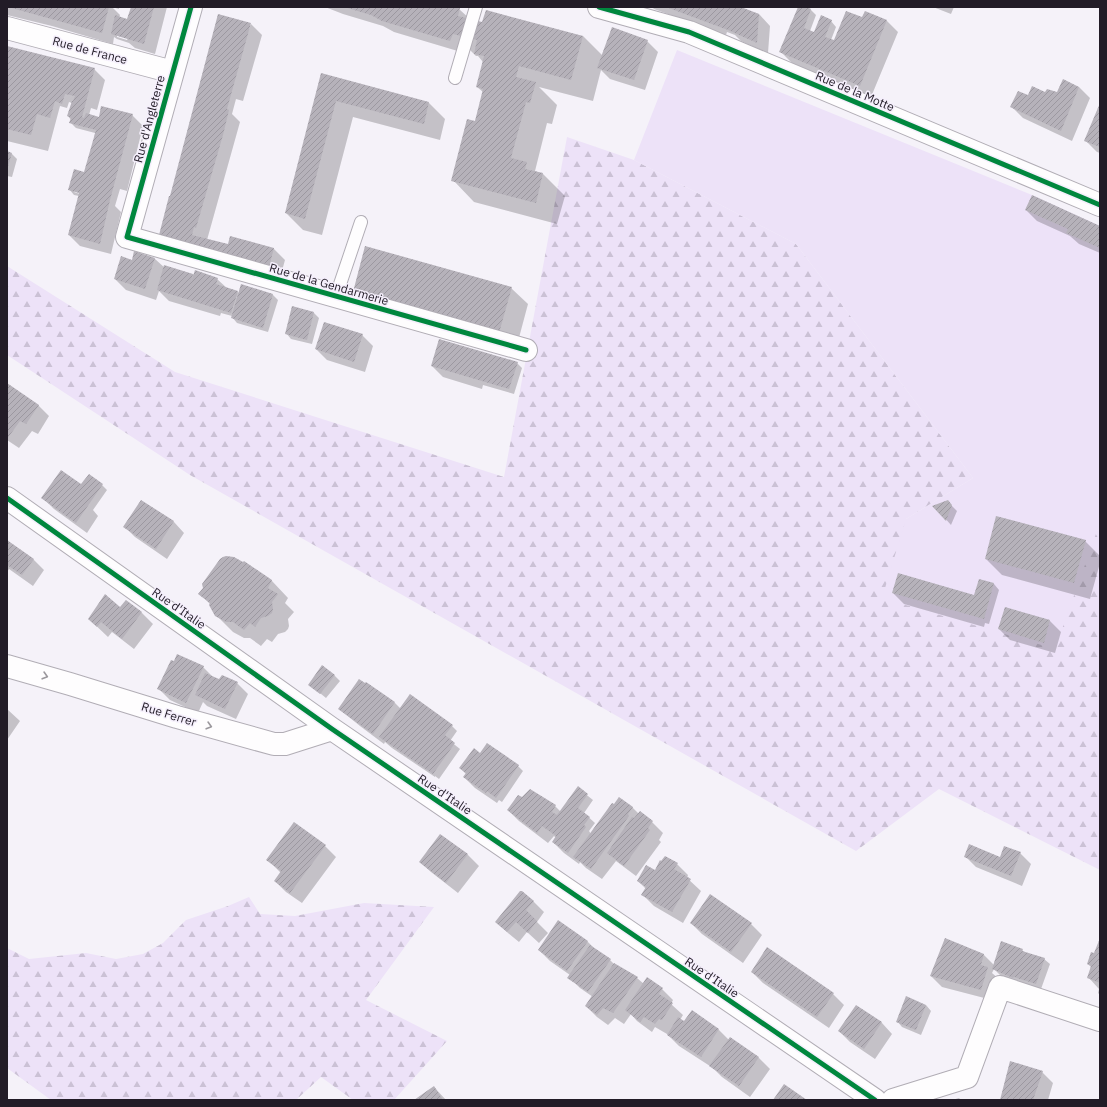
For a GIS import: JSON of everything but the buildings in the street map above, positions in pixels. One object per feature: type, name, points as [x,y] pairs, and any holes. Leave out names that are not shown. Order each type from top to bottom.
[{"type":"street","name":"Rue d'Angleterre","points":[[127,237],[191,7]]},
{"type":"street","name":"Rue de la Motte","points":[[599,7],[689,32],[1100,205]]},
{"type":"street","name":"Rue de France","points":[[7,28],[173,72]]},
{"type":"street","name":"Rue de la Gendarmerie","points":[[127,237],[526,350]]},
{"type":"street","name":"Rue d'Italie","points":[[7,498],[332,729],[875,1100]]},
{"type":"street","name":"Rue Ferrer","points":[[7,666],[177,717],[274,744],[285,744],[332,729]]},
{"type":"street","points":[[893,1100],[967,1076],[1000,987],[1100,1020]]},
{"type":"lane","points":[[455,78],[476,7]]},
{"type":"lane","points":[[336,296],[361,222]]},
{"type":"green space","points":[[677,50],[1032,195],[1100,226],[1100,529],[1097,531],[1055,649],[882,598],[906,519],[973,478],[796,244],[634,160]]},
{"type":"green space","points":[[567,137],[634,160],[796,244],[973,478],[906,519],[1097,531],[1100,529],[1100,870],[939,789],[856,851],[190,475],[7,355],[7,266],[175,372],[504,477]]},
{"type":"green space","points":[[249,897],[260,914],[295,916],[364,903],[434,907],[366,1000],[447,1041],[394,1100],[353,1100],[321,1077],[296,1100],[51,1100],[7,1068],[7,948],[29,959],[86,953],[116,959],[143,954],[163,943],[186,920],[228,906]]},
{"type":"cycle path","points":[[191,7],[127,237],[526,350]]},
{"type":"cycle path","points":[[599,7],[689,32],[1100,205]]},
{"type":"cycle path","points":[[7,498],[332,729],[875,1100]]}]
